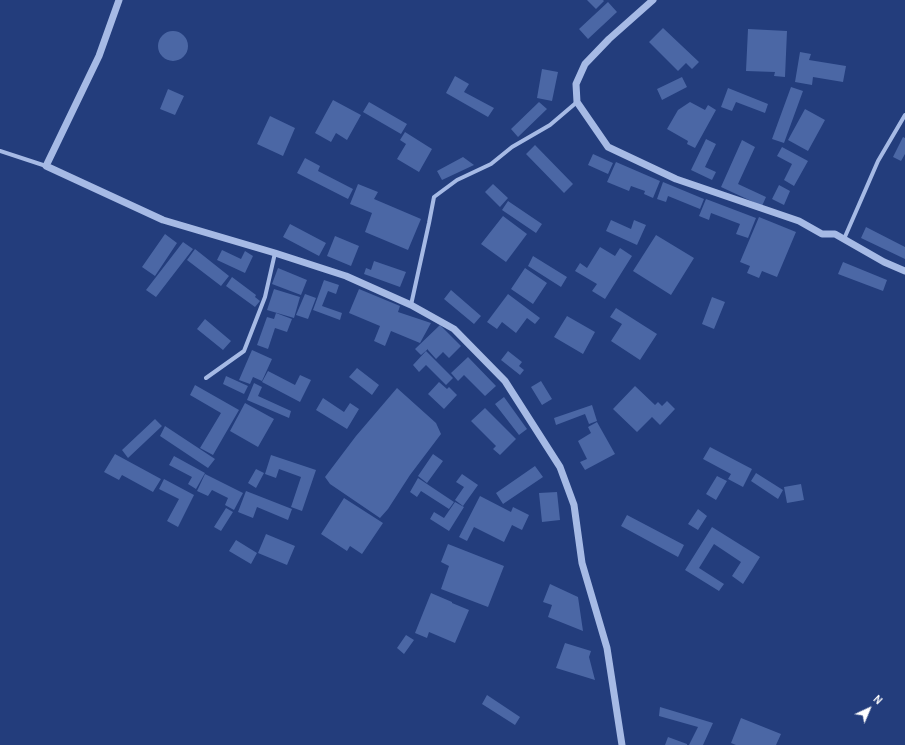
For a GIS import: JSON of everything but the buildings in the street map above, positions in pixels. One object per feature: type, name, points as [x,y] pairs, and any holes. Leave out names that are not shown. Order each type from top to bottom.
[{"type":"street","points":[[46,166],[99,56],[119,0]]},
{"type":"street","points":[[653,0],[609,39],[585,64],[576,84],[577,102],[608,147],[676,179],[799,221],[822,234],[835,234],[884,262],[905,271]]},
{"type":"street","points":[[411,305],[430,223],[434,197],[457,180],[491,164],[512,147],[550,125],[577,102]]},
{"type":"street","points":[[844,239],[878,162],[905,115]]},
{"type":"street","points":[[0,151],[46,166],[163,220],[275,253],[346,276],[411,305],[454,329],[505,381],[560,467],[574,505],[582,563],[607,648],[622,745]]},
{"type":"street","points":[[206,378],[244,351],[265,297],[275,253]]}]
